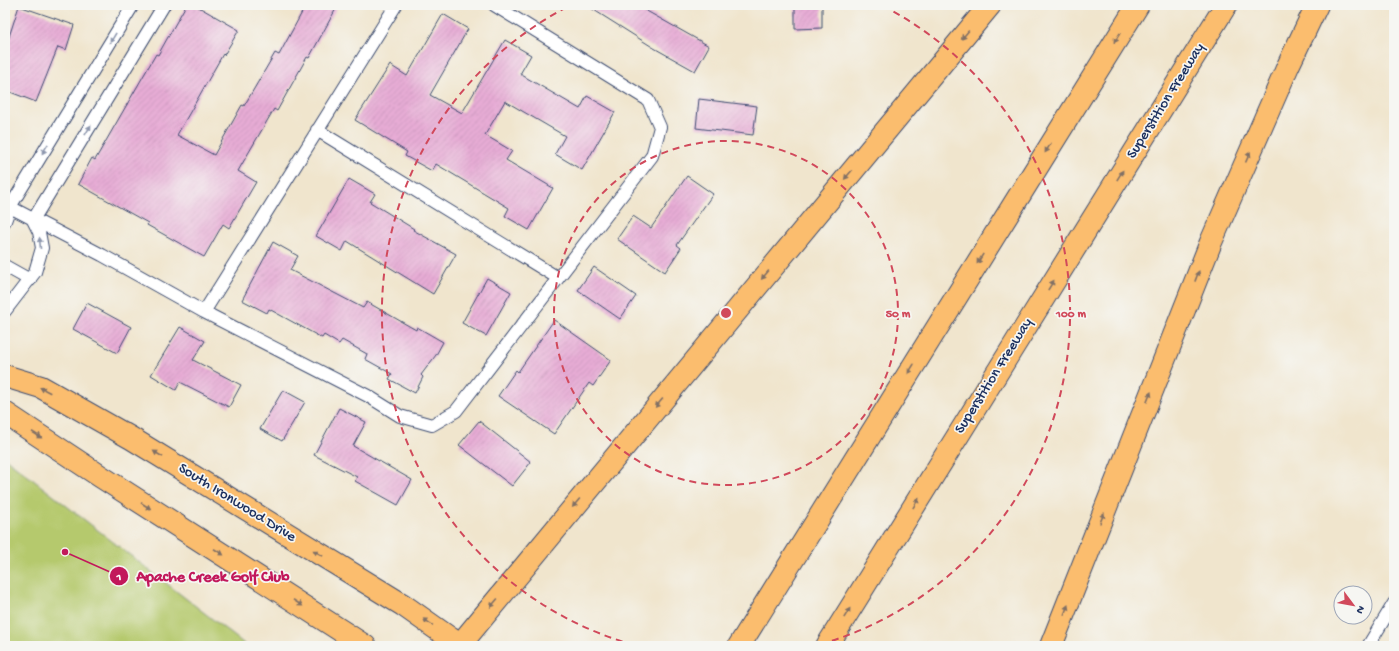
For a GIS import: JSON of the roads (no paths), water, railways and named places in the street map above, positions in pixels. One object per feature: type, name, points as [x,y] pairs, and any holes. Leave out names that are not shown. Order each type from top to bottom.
[{"type":"main road","points":[[460,646],[990,5]]},
{"type":"main road","points":[[739,646],[1138,5]]},
{"type":"main road","name":"Superstition Freeway","points":[[826,646],[1226,5]]},
{"type":"main road","points":[[1051,646],[1210,242],[1288,66],[1317,5]]},
{"type":"main road","name":"South Ironwood Drive","points":[[5,376],[41,387],[131,438],[403,605],[460,646]]},
{"type":"main road","points":[[5,413],[365,646]]},
{"type":"lane","points":[[5,221],[10,207],[134,5]]},
{"type":"lane","points":[[34,220],[164,5]]},
{"type":"lane","points":[[204,312],[396,5]]},
{"type":"lane","points":[[10,207],[102,255],[204,312],[368,396],[400,416],[432,425],[456,411],[652,156],[660,127],[648,100],[494,5]]},
{"type":"lane","points":[[317,130],[558,278]]},
{"type":"lane","points":[[5,312],[35,272],[42,248],[39,232],[34,220]]},
{"type":"lane","points":[[5,266],[30,280]]},
{"type":"lane","points":[[1368,646],[1394,603]]},
{"type":"place","name":"Apache Creek Golf Club","points":[[65,552]]}]
